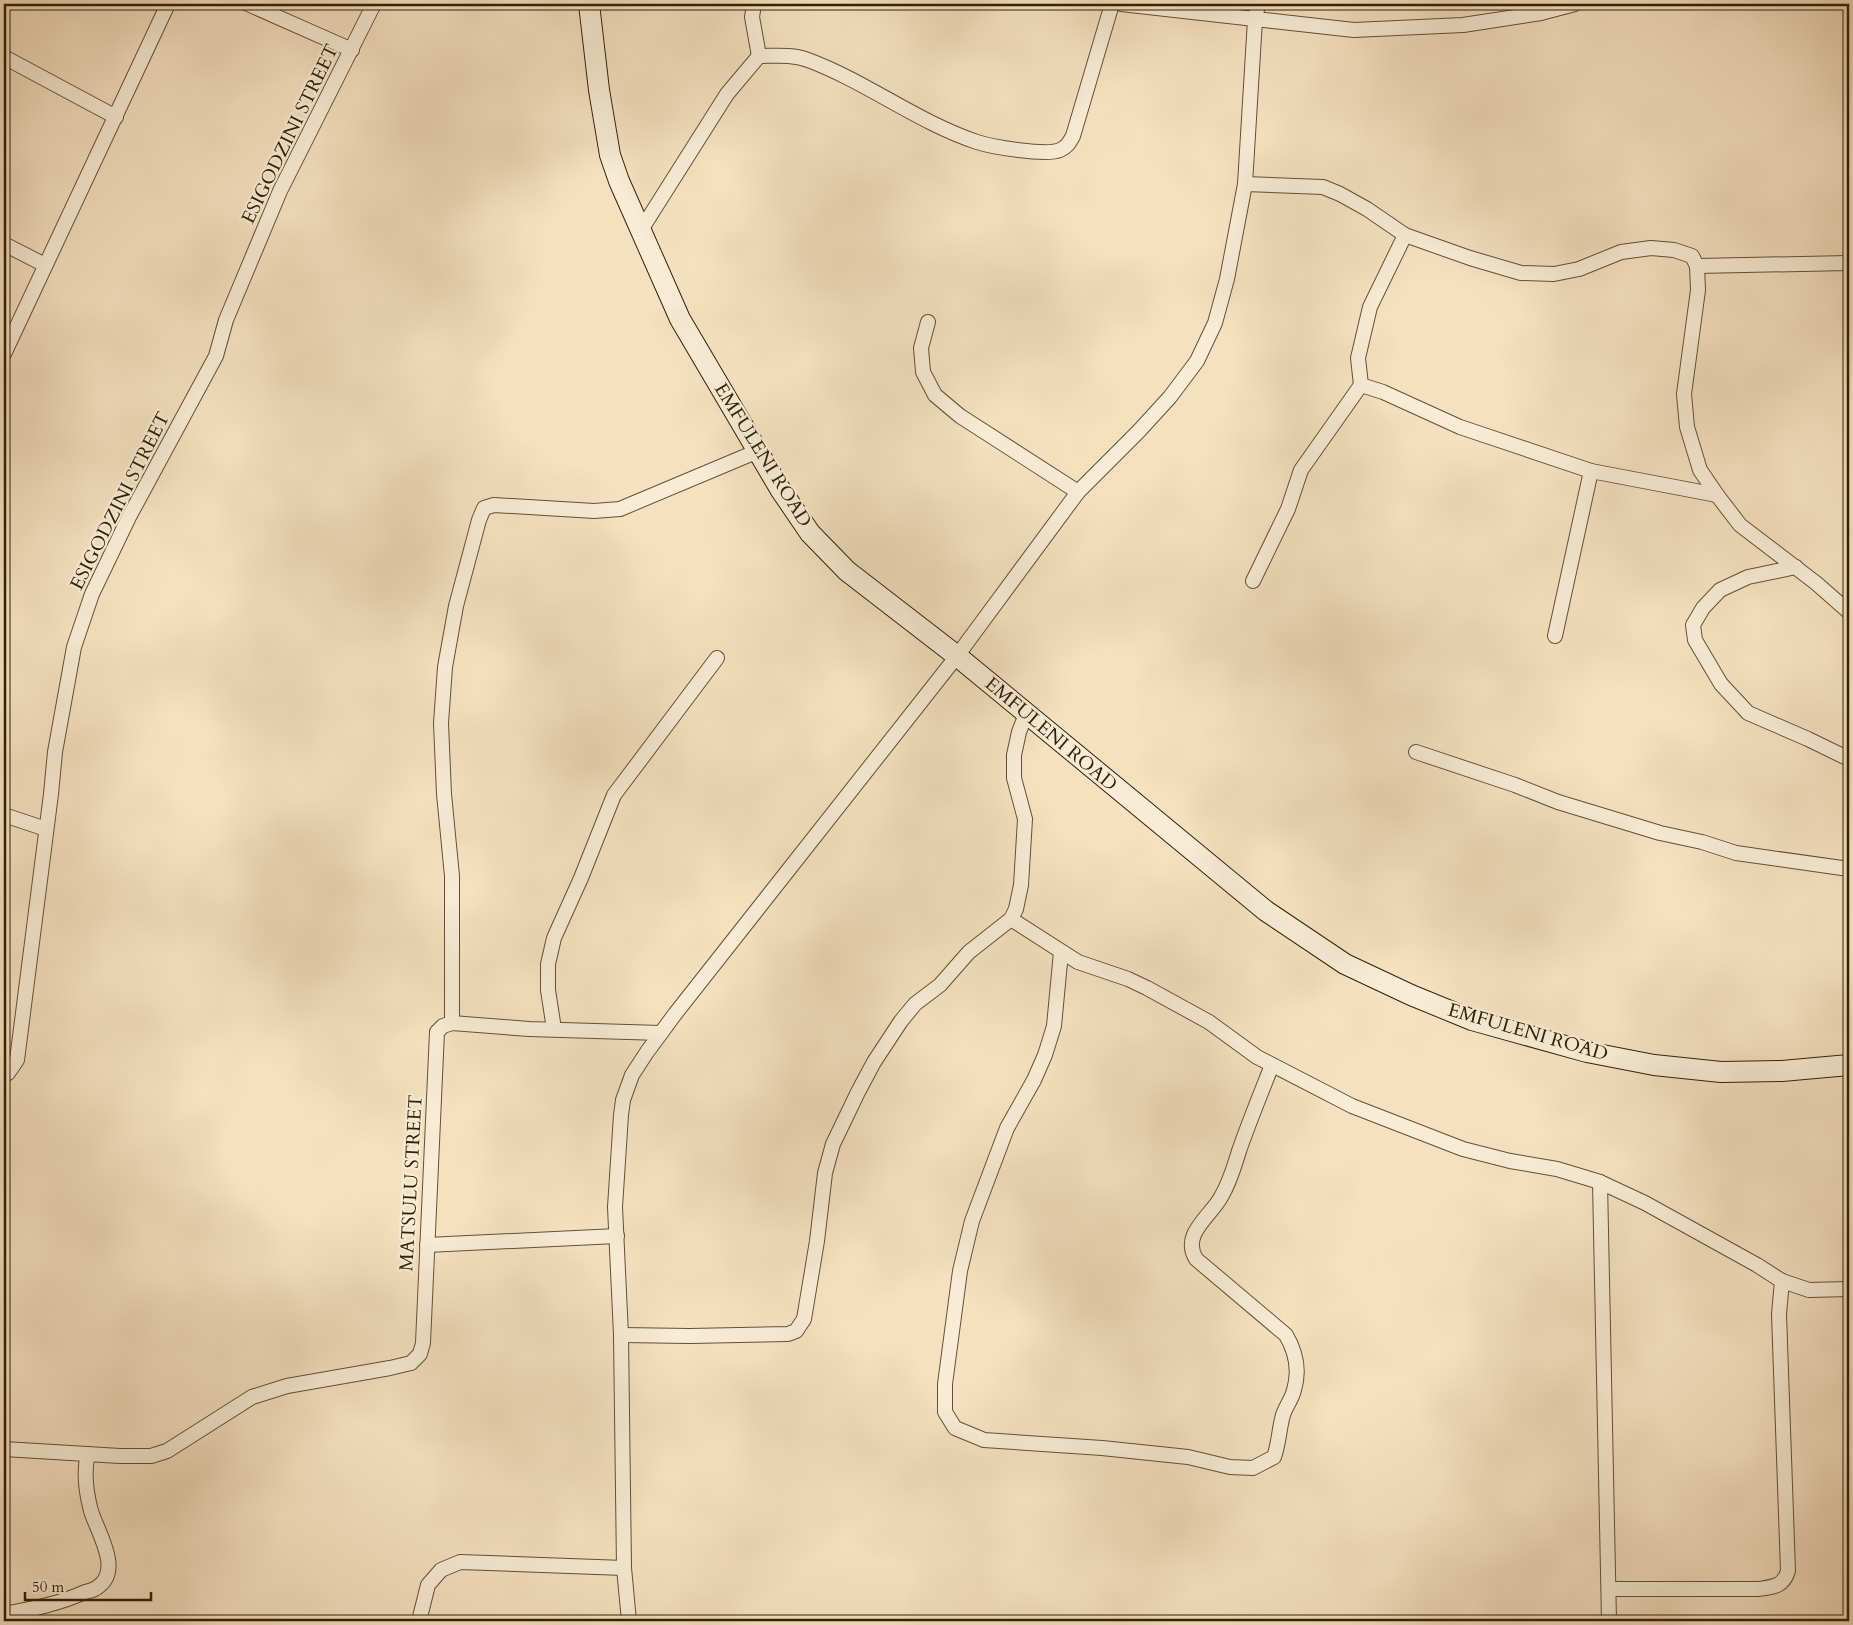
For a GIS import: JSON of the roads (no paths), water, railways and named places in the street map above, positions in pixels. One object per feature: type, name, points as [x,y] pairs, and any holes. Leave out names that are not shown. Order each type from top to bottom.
[{"type":"street","points":[[4,354],[168,4]]},
{"type":"street","points":[[248,4],[352,50]]},
{"type":"street","name":"ESIGODZINI STREET","points":[[4,1075],[17,1060],[55,752],[74,648],[92,594],[129,518],[216,356],[226,320],[280,191],[374,4]]},
{"type":"street","name":"EMFULENI ROAD","points":[[589,4],[598,82],[610,155],[619,181],[680,319],[780,489],[810,533],[846,571],[957,656],[1266,911],[1345,964],[1411,995],[1472,1020],[1587,1052],[1654,1065],[1721,1072],[1782,1071],[1849,1065]]},
{"type":"street","points":[[754,4],[752,17],[759,56]]},
{"type":"street","points":[[641,230],[727,94],[759,56],[787,55],[806,59],[843,75],[946,129],[978,143],[1042,152],[1058,150],[1068,145],[1073,136],[1112,4]]},
{"type":"street","points":[[1121,4],[1354,30],[1463,25],[1541,14],[1575,4]]},
{"type":"street","points":[[628,1621],[624,1568],[622,1335],[615,1207],[623,1100],[632,1075],[661,1033],[957,656],[1078,492],[1145,425],[1170,397],[1197,360],[1215,323],[1227,279],[1245,184],[1255,20],[1258,4]]},
{"type":"street","points":[[4,57],[116,117]]},
{"type":"street","points":[[1245,184],[1323,187],[1367,209],[1405,234],[1470,258],[1521,273],[1554,274],[1579,269],[1621,252],[1651,248],[1674,250],[1692,256],[1697,266],[1698,290],[1684,394],[1688,427],[1700,470],[1740,525],[1796,567],[1849,612]]},
{"type":"street","points":[[1253,581],[1288,509],[1301,470],[1361,385],[1358,358],[1370,307],[1405,234]]},
{"type":"street","points":[[4,244],[45,265]]},
{"type":"street","points":[[1697,266],[1849,263]]},
{"type":"street","points":[[928,322],[921,348],[923,372],[935,395],[960,416],[1078,492]]},
{"type":"street","points":[[1361,385],[1383,392],[1460,426],[1591,471],[1717,495]]},
{"type":"street","points":[[661,1033],[452,1023],[452,876],[444,794],[441,723],[446,667],[456,606],[479,520],[484,508],[494,505],[594,511],[620,509],[758,451]]},
{"type":"street","points":[[1556,636],[1591,471]]},
{"type":"street","points":[[1796,567],[1748,576],[1720,590],[1703,608],[1694,625],[1695,640],[1721,684],[1748,713],[1849,759]]},
{"type":"street","points":[[554,1029],[548,990],[548,964],[554,938],[581,878],[614,795],[717,658]]},
{"type":"street","points":[[622,1335],[788,1334],[796,1331],[804,1319],[817,1241],[825,1173],[833,1144],[846,1115],[874,1062],[901,1021],[915,1004],[940,985],[969,952],[1011,918],[1016,909],[1021,885],[1025,820],[1014,778],[1014,755],[1019,732],[1026,714]]},
{"type":"street","points":[[1416,752],[1515,785],[1558,802],[1660,833],[1702,842],[1736,853],[1849,869]]},
{"type":"street","points":[[4,815],[46,829]]},
{"type":"street","points":[[1011,918],[1078,962],[1128,979],[1147,988],[1208,1022],[1257,1057],[1352,1106],[1463,1149],[1510,1162],[1557,1169],[1600,1182],[1645,1203],[1757,1265],[1782,1281],[1809,1290],[1849,1289]]},
{"type":"street","points":[[1061,952],[1054,1026],[1046,1055],[1007,1128],[972,1221],[960,1271],[945,1384],[946,1412],[955,1428],[984,1440],[1102,1448],[1188,1457],[1230,1467],[1253,1468],[1274,1456],[1278,1446],[1283,1415],[1294,1390],[1297,1366],[1294,1348],[1286,1335],[1274,1323],[1196,1259],[1191,1245],[1192,1236],[1220,1199],[1232,1176],[1239,1152],[1272,1065]]},
{"type":"street","name":"MATSULU STREET","points":[[88,1454],[150,1456],[167,1451],[252,1397],[287,1386],[390,1368],[411,1362],[420,1354],[423,1343],[437,1032],[443,1026],[452,1023]]},
{"type":"street","points":[[1600,1182],[1609,1621]]},
{"type":"street","points":[[426,1246],[617,1236]]},
{"type":"street","points":[[1609,1589],[1758,1589],[1778,1586],[1786,1578],[1788,1571],[1780,1314],[1782,1281]]},
{"type":"street","points":[[4,1449],[88,1454],[85,1479],[91,1511],[109,1562],[104,1580],[99,1587],[68,1600],[4,1614]]},
{"type":"street","points":[[419,1621],[428,1585],[441,1570],[460,1562],[624,1568]]}]
